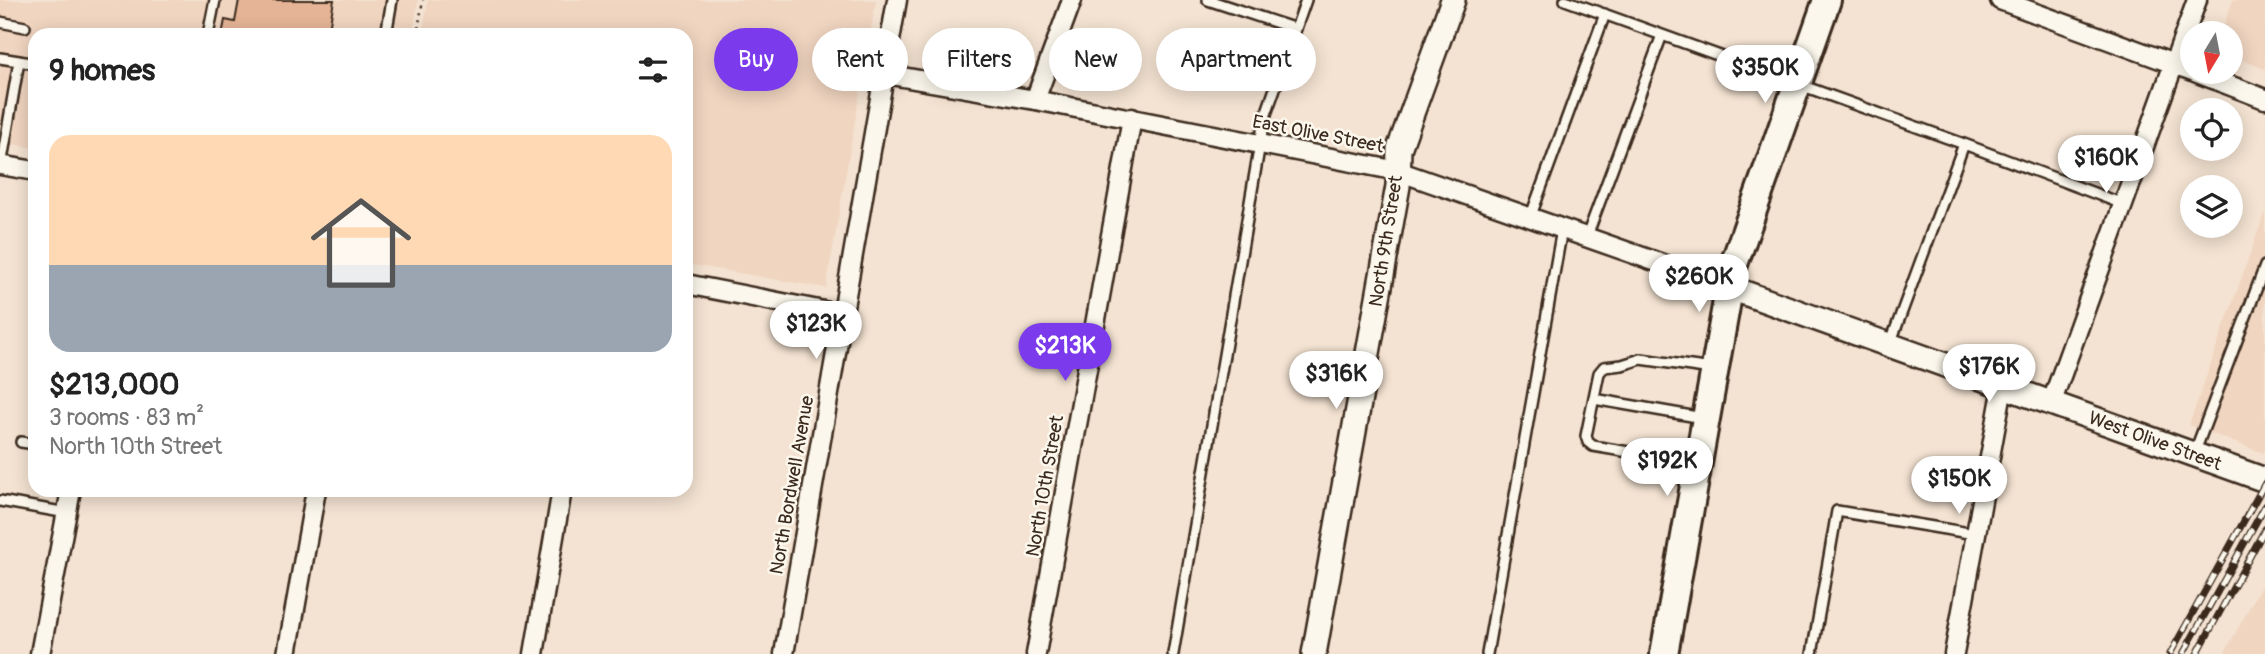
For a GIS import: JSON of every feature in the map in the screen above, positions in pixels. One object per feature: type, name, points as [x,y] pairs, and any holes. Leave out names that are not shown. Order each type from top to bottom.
[{"type":"main road","points":[[1664,654],[1733,267],[1827,0]]},
{"type":"street","name":"North Bordwell Avenue","points":[[892,28],[897,0]]},
{"type":"street","points":[[1035,100],[1072,0]]},
{"type":"street","name":"North 9th Street","points":[[1314,654],[1398,186],[1399,149],[1453,0]]},
{"type":"street","points":[[2000,0],[2180,66]]},
{"type":"street","points":[[2051,404],[2197,0]]},
{"type":"street","name":"East Olive Street","points":[[908,78],[1132,118],[1398,171],[1728,288]]},
{"type":"street","points":[[2227,84],[2265,99]]},
{"type":"street","name":"North Bordwell Avenue","points":[[783,654],[882,91]]},
{"type":"street","name":"North 10th Street","points":[[1036,654],[1132,118]]},
{"type":"street","points":[[0,165],[28,170]]},
{"type":"street","points":[[693,285],[844,314]]},
{"type":"street","name":"West Olive Street","points":[[1728,288],[2265,480]]},
{"type":"street","points":[[1954,654],[2003,386]]},
{"type":"street","points":[[40,654],[70,497]]},
{"type":"street","points":[[287,654],[315,497]]},
{"type":"street","points":[[534,654],[561,497]]},
{"type":"lane","points":[[209,28],[215,0]]},
{"type":"lane","points":[[387,28],[392,0]]},
{"type":"lane","points":[[1208,0],[1293,28]]},
{"type":"lane","points":[[1296,28],[1306,0]]},
{"type":"lane","points":[[1565,0],[2123,204]]},
{"type":"lane","points":[[1530,218],[1605,14]]},
{"type":"lane","points":[[0,22],[26,27]]},
{"type":"lane","points":[[1587,236],[1662,35]]},
{"type":"lane","points":[[0,58],[28,63]]},
{"type":"lane","points":[[0,165],[3,132],[19,61]]},
{"type":"lane","points":[[1173,654],[1264,120],[1274,91]]},
{"type":"lane","points":[[1889,345],[1964,144]]},
{"type":"lane","points":[[1487,654],[1562,229]]},
{"type":"lane","points":[[2194,454],[2265,266]]},
{"type":"lane","points":[[1697,463],[1593,446],[1586,436],[1599,373],[1604,367],[1641,359],[1714,369]]},
{"type":"lane","points":[[1594,399],[1705,418]]},
{"type":"lane","points":[[21,442],[28,443]]},
{"type":"lane","points":[[0,501],[67,513]]},
{"type":"lane","points":[[1812,654],[1838,511],[1975,534]]},
{"type":"path","points":[[418,28],[423,0]]},
{"type":"shaded area","points":[[0,0],[418,0],[414,28],[28,28],[28,147],[0,142]]},
{"type":"shaded area","points":[[428,0],[876,0],[871,28],[812,28],[812,91],[860,91],[826,288],[693,265],[693,28],[423,28]]},
{"type":"shaded area","points":[[2233,0],[2265,0],[2265,69],[2244,61],[2244,21],[2225,21]]},
{"type":"shaded area","points":[[2265,212],[2265,449],[2263,453],[2189,425]]},
{"type":"shaded area","points":[[2265,579],[2265,654],[2224,654]]},
{"type":"building","points":[[239,0],[334,0],[329,28],[223,28],[225,20],[235,22]]},
{"type":"railway","points":[[2170,654],[2265,483]]},
{"type":"railway","points":[[2183,654],[2265,506]]},
{"type":"railway","points":[[2197,654],[2265,529]]}]
